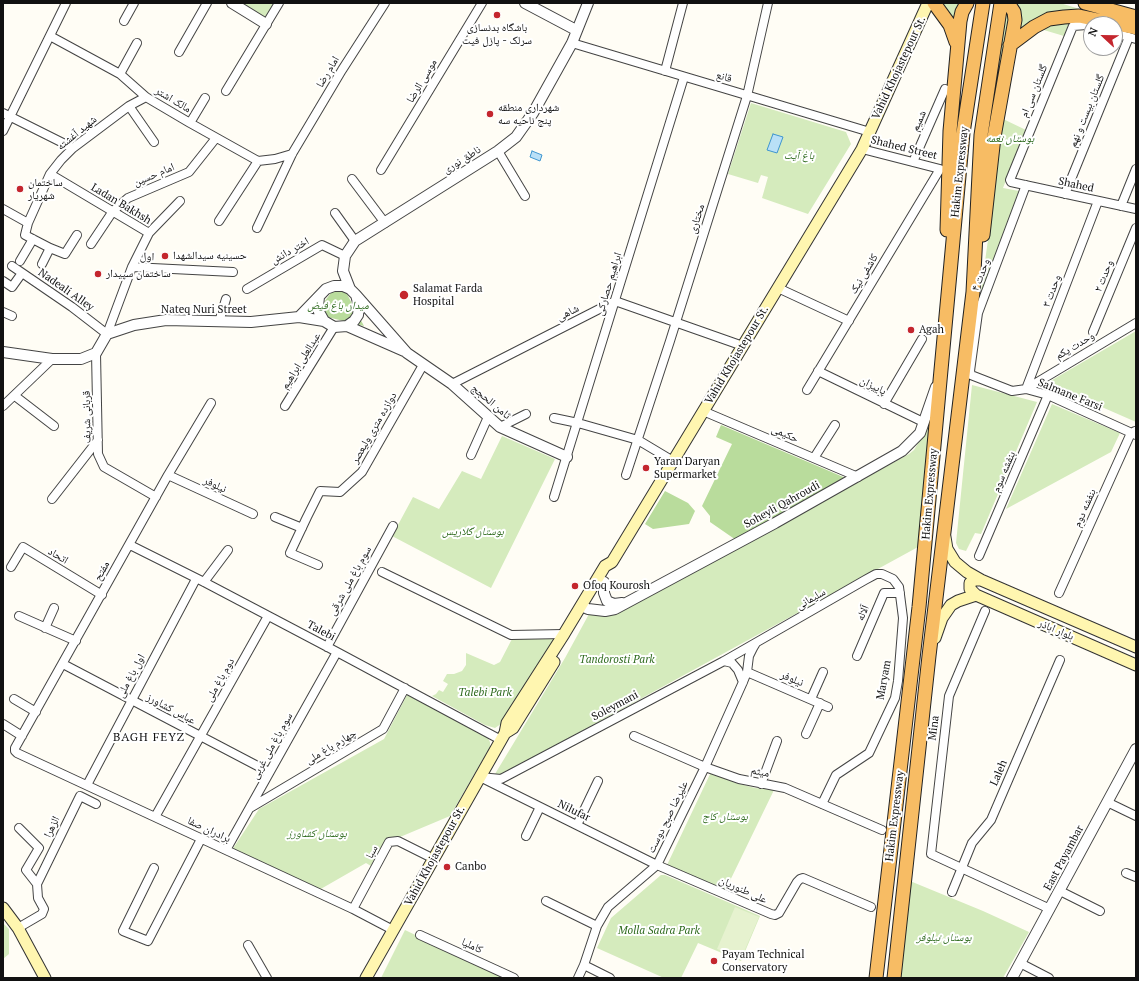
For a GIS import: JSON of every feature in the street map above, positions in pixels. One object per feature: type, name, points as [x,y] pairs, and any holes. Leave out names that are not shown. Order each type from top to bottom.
[{"type":"highway","points":[[934,3],[950,24],[958,48]]},
{"type":"highway","points":[[950,281],[946,222],[949,139],[962,12],[967,3]]},
{"type":"highway","points":[[973,292],[984,228],[994,137],[1015,20],[1014,12],[1008,3]]},
{"type":"highway","points":[[1086,3],[1136,17]]},
{"type":"highway","name":"Hakim Expressway","points":[[876,978],[920,607],[963,133],[982,7]]},
{"type":"highway","name":"Hakim Expressway","points":[[894,978],[929,656],[973,292],[981,135],[1000,9]]},
{"type":"highway","points":[[1010,45],[1034,27],[1049,20],[1064,17],[1079,16],[1134,35]]},
{"type":"main road","name":"Vahid Khojastepour St.","points":[[366,978],[503,737],[506,723],[564,634],[604,582],[611,570],[612,562],[862,149],[928,3]]},
{"type":"main road","name":"بلوار اباذر","points":[[944,534],[947,549],[955,562],[967,572],[981,580],[1136,648]]},
{"type":"main road","name":"Vahid Khojastepour St.","points":[[503,737],[513,728],[584,607],[605,566],[612,562]]},
{"type":"main road","points":[[929,656],[942,618],[951,605],[976,595],[970,589],[970,583],[974,580],[981,580]]},
{"type":"main road","name":"بلوار اباذر","points":[[976,595],[1136,665]]},
{"type":"main road","points":[[3,908],[18,928],[45,978]]},
{"type":"street","points":[[3,131],[6,114],[50,36],[66,3]]},
{"type":"street","points":[[124,21],[134,3]]},
{"type":"street","points":[[179,52],[207,3]]},
{"type":"street","points":[[232,3],[266,24]]},
{"type":"street","points":[[226,92],[279,3]]},
{"type":"street","name":"امام رضا","points":[[257,228],[292,154],[342,70],[385,3]]},
{"type":"street","name":"موسی الرضا","points":[[381,170],[482,3]]},
{"type":"street","points":[[525,3],[576,30]]},
{"type":"street","name":"ناطق نوری","points":[[343,271],[345,256],[355,241],[498,151],[516,137],[533,113],[572,43],[588,3]]},
{"type":"street","points":[[665,71],[683,3]]},
{"type":"street","name":"مختاری","points":[[626,476],[747,96],[768,3]]},
{"type":"street","name":"گلستان سی ام","points":[[1011,182],[1010,180],[1073,26],[1078,24],[1083,25]]},
{"type":"street","points":[[1123,34],[1134,35]]},
{"type":"street","name":"گلستان بیست و نهم","points":[[1065,194],[1134,35]]},
{"type":"street","name":"مالک اشتر","points":[[50,36],[120,74],[146,97],[216,138],[258,160]]},
{"type":"street","points":[[120,74],[137,43]]},
{"type":"street","name":"قانع","points":[[572,43],[870,132]]},
{"type":"street","name":"ابراهیم حصارکی","points":[[554,497],[684,77]]},
{"type":"street","name":"شمیم","points":[[913,162],[945,88]]},
{"type":"street","name":"شهید آغشته","points":[[28,223],[50,174],[73,148],[129,106],[146,97]]},
{"type":"street","points":[[190,123],[206,98]]},
{"type":"street","points":[[129,106],[154,142]]},
{"type":"street","points":[[6,114],[73,148]]},
{"type":"street","name":"امام حسین","points":[[91,244],[113,211],[128,198],[190,172],[216,138]]},
{"type":"street","name":"Shahed Street","points":[[862,149],[940,169]]},
{"type":"street","points":[[498,151],[525,196]]},
{"type":"street","points":[[219,221],[258,160],[275,159],[292,154]]},
{"type":"street","name":"کاشفی نیک","points":[[807,390],[940,169]]},
{"type":"street","points":[[1121,206],[1136,169]]},
{"type":"street","name":"Ladan Bakhsh","points":[[50,174],[149,233],[132,267],[106,334]]},
{"type":"street","points":[[352,179],[385,223]]},
{"type":"street","name":"Shahed","points":[[1011,182],[1136,209]]},
{"type":"street","name":"وحدت ۴","points":[[971,375],[970,371],[978,313],[1026,185]]},
{"type":"street","points":[[149,233],[180,201]]},
{"type":"street","name":"وحدت ۳","points":[[1026,389],[1098,201]]},
{"type":"street","points":[[3,209],[28,223],[25,235],[65,254],[77,235]]},
{"type":"street","points":[[335,213],[355,241]]},
{"type":"street","name":"وحدت ۲","points":[[1093,332],[1136,228]]},
{"type":"street","points":[[20,260],[33,240]]},
{"type":"street","name":"اختر دانش","points":[[247,288],[322,245],[345,256]]},
{"type":"street","points":[[42,264],[50,248]]},
{"type":"street","name":"Nadeali Alley","points":[[12,266],[72,307],[106,334]]},
{"type":"street","name":"اول","points":[[132,267],[233,272]]},
{"type":"street","points":[[343,271],[359,306],[358,315],[354,321],[346,326],[334,328],[324,321],[299,316],[323,293],[343,271]]},
{"type":"street","points":[[3,281],[12,287],[22,273]]},
{"type":"street","points":[[324,321],[319,312],[318,306],[323,293],[334,286],[343,286],[353,292],[407,353]]},
{"type":"street","points":[[778,288],[849,321]]},
{"type":"street","points":[[219,322],[226,299]]},
{"type":"street","points":[[615,301],[743,346]]},
{"type":"street","name":"شاهی","points":[[452,384],[615,301]]},
{"type":"street","points":[[3,312],[12,316]]},
{"type":"street","name":"Nateq Nuri Street","points":[[106,334],[134,325],[166,320],[251,322],[299,316]]},
{"type":"street","name":"وحدت یکم","points":[[1026,389],[1136,323]]},
{"type":"street","points":[[346,326],[407,353]]},
{"type":"street","name":"عبدالعلی ابراهیم","points":[[285,406],[334,328]]},
{"type":"street","points":[[3,352],[52,359],[81,359],[96,353],[106,334]]},
{"type":"street","points":[[884,404],[922,339]]},
{"type":"street","name":"قربانی شریف","points":[[96,353],[98,454],[104,467],[156,497]]},
{"type":"street","name":"ثامن الحجج","points":[[407,353],[452,384],[500,427],[567,457]]},
{"type":"street","points":[[3,406],[52,359]]},
{"type":"street","name":"دوازده متری ولیعصر","points":[[305,522],[320,491],[340,492],[362,472],[423,365]]},
{"type":"street","name":"Soheyli Qahroudi","points":[[584,607],[610,611],[858,477],[902,451],[920,433],[941,370]]},
{"type":"street","name":"پاییزان","points":[[818,372],[919,420]]},
{"type":"street","name":"Salmane Farsi","points":[[971,375],[1012,391],[1026,389],[1048,395],[1134,433]]},
{"type":"street","name":"بنفشه سوم","points":[[979,556],[1048,395]]},
{"type":"street","points":[[15,396],[54,426]]},
{"type":"street","name":"مفتح","points":[[15,751],[15,748],[168,475],[211,403]]},
{"type":"street","name":"حکیمی","points":[[703,411],[858,477]]},
{"type":"street","points":[[500,427],[526,414]]},
{"type":"street","points":[[471,455],[488,417]]},
{"type":"street","points":[[554,418],[578,423],[638,440],[673,461]]},
{"type":"street","points":[[814,458],[835,425]]},
{"type":"street","name":"بنفشه دوم","points":[[1059,593],[1134,433]]},
{"type":"street","points":[[52,499],[98,440]]},
{"type":"street","name":"نیلوفر","points":[[168,475],[253,514]]},
{"type":"street","points":[[275,517],[305,522],[290,553],[318,565]]},
{"type":"street","name":"سوم باغ ملی شرقی","points":[[327,647],[393,526]]},
{"type":"street","name":"Talebi","points":[[130,545],[204,582],[405,688],[503,737]]},
{"type":"street","name":"اتحاد","points":[[11,567],[23,547],[102,595]]},
{"type":"street","points":[[204,582],[228,550]]},
{"type":"street","points":[[382,572],[511,635],[564,634]]},
{"type":"street","name":"Maryam","points":[[822,804],[836,775],[869,753],[895,698],[898,681],[903,618],[900,593],[899,587],[893,579],[882,574],[876,574]]},
{"type":"street","name":"سلیمانی","points":[[757,643],[876,574]]},
{"type":"street","name":"اول باغ ملی","points":[[87,785],[196,578]]},
{"type":"street","points":[[604,582],[604,593],[607,601],[614,604],[626,603]]},
{"type":"street","name":"آلاله","points":[[857,656],[884,593],[900,593]]},
{"type":"street","points":[[45,628],[54,608]]},
{"type":"street","name":"Mina","points":[[962,868],[931,854],[949,696],[985,611]]},
{"type":"street","points":[[19,616],[76,641]]},
{"type":"street","name":"دوم باغ ملی","points":[[155,817],[268,616]]},
{"type":"street","name":"Soleymani","points":[[480,777],[501,779],[757,643]]},
{"type":"street","name":"علیرضا صبح دوست","points":[[578,978],[584,965],[596,926],[608,907],[657,865],[705,767],[747,672],[749,656],[752,648],[757,643]]},
{"type":"street","name":"سوم باغ ملی غربی","points":[[226,850],[336,652]]},
{"type":"street","name":"Laleh","points":[[952,892],[972,844],[990,820],[1060,660]]},
{"type":"street","points":[[724,661],[732,663],[738,670],[743,682]]},
{"type":"street","name":"عباس کشاورز","points":[[63,664],[270,772]]},
{"type":"street","name":"نیلوفر","points":[[747,672],[828,707]]},
{"type":"street","points":[[811,699],[823,672]]},
{"type":"street","name":"چهارم باغ ملی","points":[[250,808],[383,729],[405,688]]},
{"type":"street","points":[[14,699],[36,712]]},
{"type":"street","points":[[806,734],[820,703]]},
{"type":"street","points":[[3,724],[22,736]]},
{"type":"street","name":"میثم","points":[[634,736],[705,767],[739,779],[784,788],[882,830]]},
{"type":"street","points":[[761,784],[777,741]]},
{"type":"street","name":"East Payambar","points":[[1012,978],[1136,749]]},
{"type":"street","name":"برادران صفا","points":[[15,751],[393,930]]},
{"type":"street","name":"Nilufar","points":[[480,777],[657,865]]},
{"type":"street","points":[[577,825],[598,781]]},
{"type":"street","name":"الزهرا","points":[[36,884],[80,796],[96,804]]},
{"type":"street","points":[[1107,802],[1136,816]]},
{"type":"street","points":[[526,836],[540,807]]},
{"type":"street","name":"الزهرا","points":[[18,928],[42,914],[44,911],[37,892],[36,884],[26,870],[39,848],[19,828]]},
{"type":"street","points":[[154,868],[123,931],[148,941],[201,839]]},
{"type":"street","name":"سبا","points":[[353,910],[389,842],[398,841],[428,856]]},
{"type":"street","name":"علی طنوریان","points":[[657,865],[775,915],[779,913],[797,882],[803,878],[870,907]]},
{"type":"street","points":[[962,868],[1050,910]]},
{"type":"street","points":[[1126,873],[1136,877]]},
{"type":"street","points":[[1060,891],[1100,911]]},
{"type":"street","points":[[546,901],[596,926]]},
{"type":"street","name":"کاملیا","points":[[420,935],[514,978]]},
{"type":"street","points":[[248,945],[268,978]]},
{"type":"street","points":[[1020,963],[1049,978]]},
{"type":"street","points":[[584,965],[610,978]]},
{"type":"green space","points":[[239,3],[274,3],[265,18]]},
{"type":"green space","points":[[938,3],[960,3],[956,9],[955,21]]},
{"type":"green space","points":[[1014,3],[1060,3],[1086,11],[1076,12],[1015,37]]},
{"type":"green space","points":[[1006,5],[1010,11],[1003,58],[993,80]]},
{"type":"green space","points":[[1071,19],[1064,36],[1037,28]]},
{"type":"green space","name":"باغ آیت","points":[[751,103],[846,132],[851,144],[808,214],[762,198],[768,177],[761,175],[758,183],[728,174]]},
{"type":"green space","name":"بوستان نغمه","points":[[1001,118],[1026,130],[1003,188],[1019,191],[980,298],[990,225]]},
{"type":"green space","name":"میدان باغ فیض","points":[[340,281],[364,326],[315,314]]},
{"type":"green space","points":[[1136,331],[1136,422],[1047,383]]},
{"type":"green space","points":[[972,385],[1037,402],[981,534],[975,533],[966,551],[959,549],[956,543]]},
{"type":"green space","points":[[1052,404],[1120,433],[1111,452],[1006,509]]},
{"type":"green space","name":"Tandorosti Park","points":[[932,407],[918,547],[505,773],[499,775],[495,774],[565,658],[589,614],[605,615],[786,521],[909,454],[914,450],[920,440]]},
{"type":"green space","points":[[721,425],[848,479],[736,540],[710,522],[710,516],[702,506],[732,444],[716,437]]},
{"type":"green space","name":"بوستان گلاریس","points":[[502,436],[555,459],[491,588],[392,536],[413,497],[439,509],[462,471],[481,479]]},
{"type":"green space","points":[[665,491],[688,503],[695,511],[689,524],[653,529],[645,524]]},
{"type":"green space","name":"Talebi Park","points":[[513,637],[556,639],[504,722],[495,728],[485,725],[432,696],[439,690],[443,692],[448,684],[443,681],[447,674],[454,674],[462,671],[466,665],[466,653],[494,665],[500,662]]},
{"type":"green space","name":"بوستان کشاورز","points":[[408,693],[488,738],[490,742],[490,747],[450,816],[400,837],[388,838],[379,850],[371,866],[366,863],[319,890],[232,850],[259,809],[384,739]]},
{"type":"green space","name":"بوستان کاج","points":[[711,772],[736,783],[755,788],[774,790],[725,891],[667,865]]},
{"type":"green space","name":"Molla Sadra Park","points":[[661,875],[665,875],[760,916],[741,961],[698,943],[681,978],[664,978],[597,948],[611,918]]},
{"type":"green space","name":"بوستان نیلوفر","points":[[910,881],[1029,932],[1003,978],[898,978]]},
{"type":"green space","points":[[735,907],[759,917],[741,959],[717,949]]},
{"type":"green space","points":[[3,923],[9,929],[9,954],[3,959]]},
{"type":"green space","points":[[405,930],[505,978],[381,978]]},
{"type":"water","points":[[773,134],[783,137],[777,153],[767,150]]},
{"type":"water","points":[[532,151],[542,155],[540,161],[530,157]]},
{"type":"place","name":"باشگاه بدنسازی سرلک - پازل فیت","points":[[497,15]]},
{"type":"place","name":"شهرداری منطقه پنج ناحیه سه","points":[[490,114]]},
{"type":"place","name":"ساختمان شهریار","points":[[20,189]]},
{"type":"place","name":"حسینیه سیدالشهدا","points":[[165,256]]},
{"type":"place","name":"ساختمان سپیدار","points":[[98,274]]},
{"type":"place","name":"Salamat Farda Hospital","points":[[404,295]]},
{"type":"place","name":"Agah","points":[[911,330]]},
{"type":"place","name":"Yaran Daryan Supermarket","points":[[646,468]]},
{"type":"place","name":"Ofoq Kourosh","points":[[575,586]]},
{"type":"place","name":"Canbo","points":[[447,867]]},
{"type":"place","name":"Payam Technical Conservatory","points":[[714,961]]},
{"type":"district","name":"BAGH FEYZ","points":[[149,738]]}]
